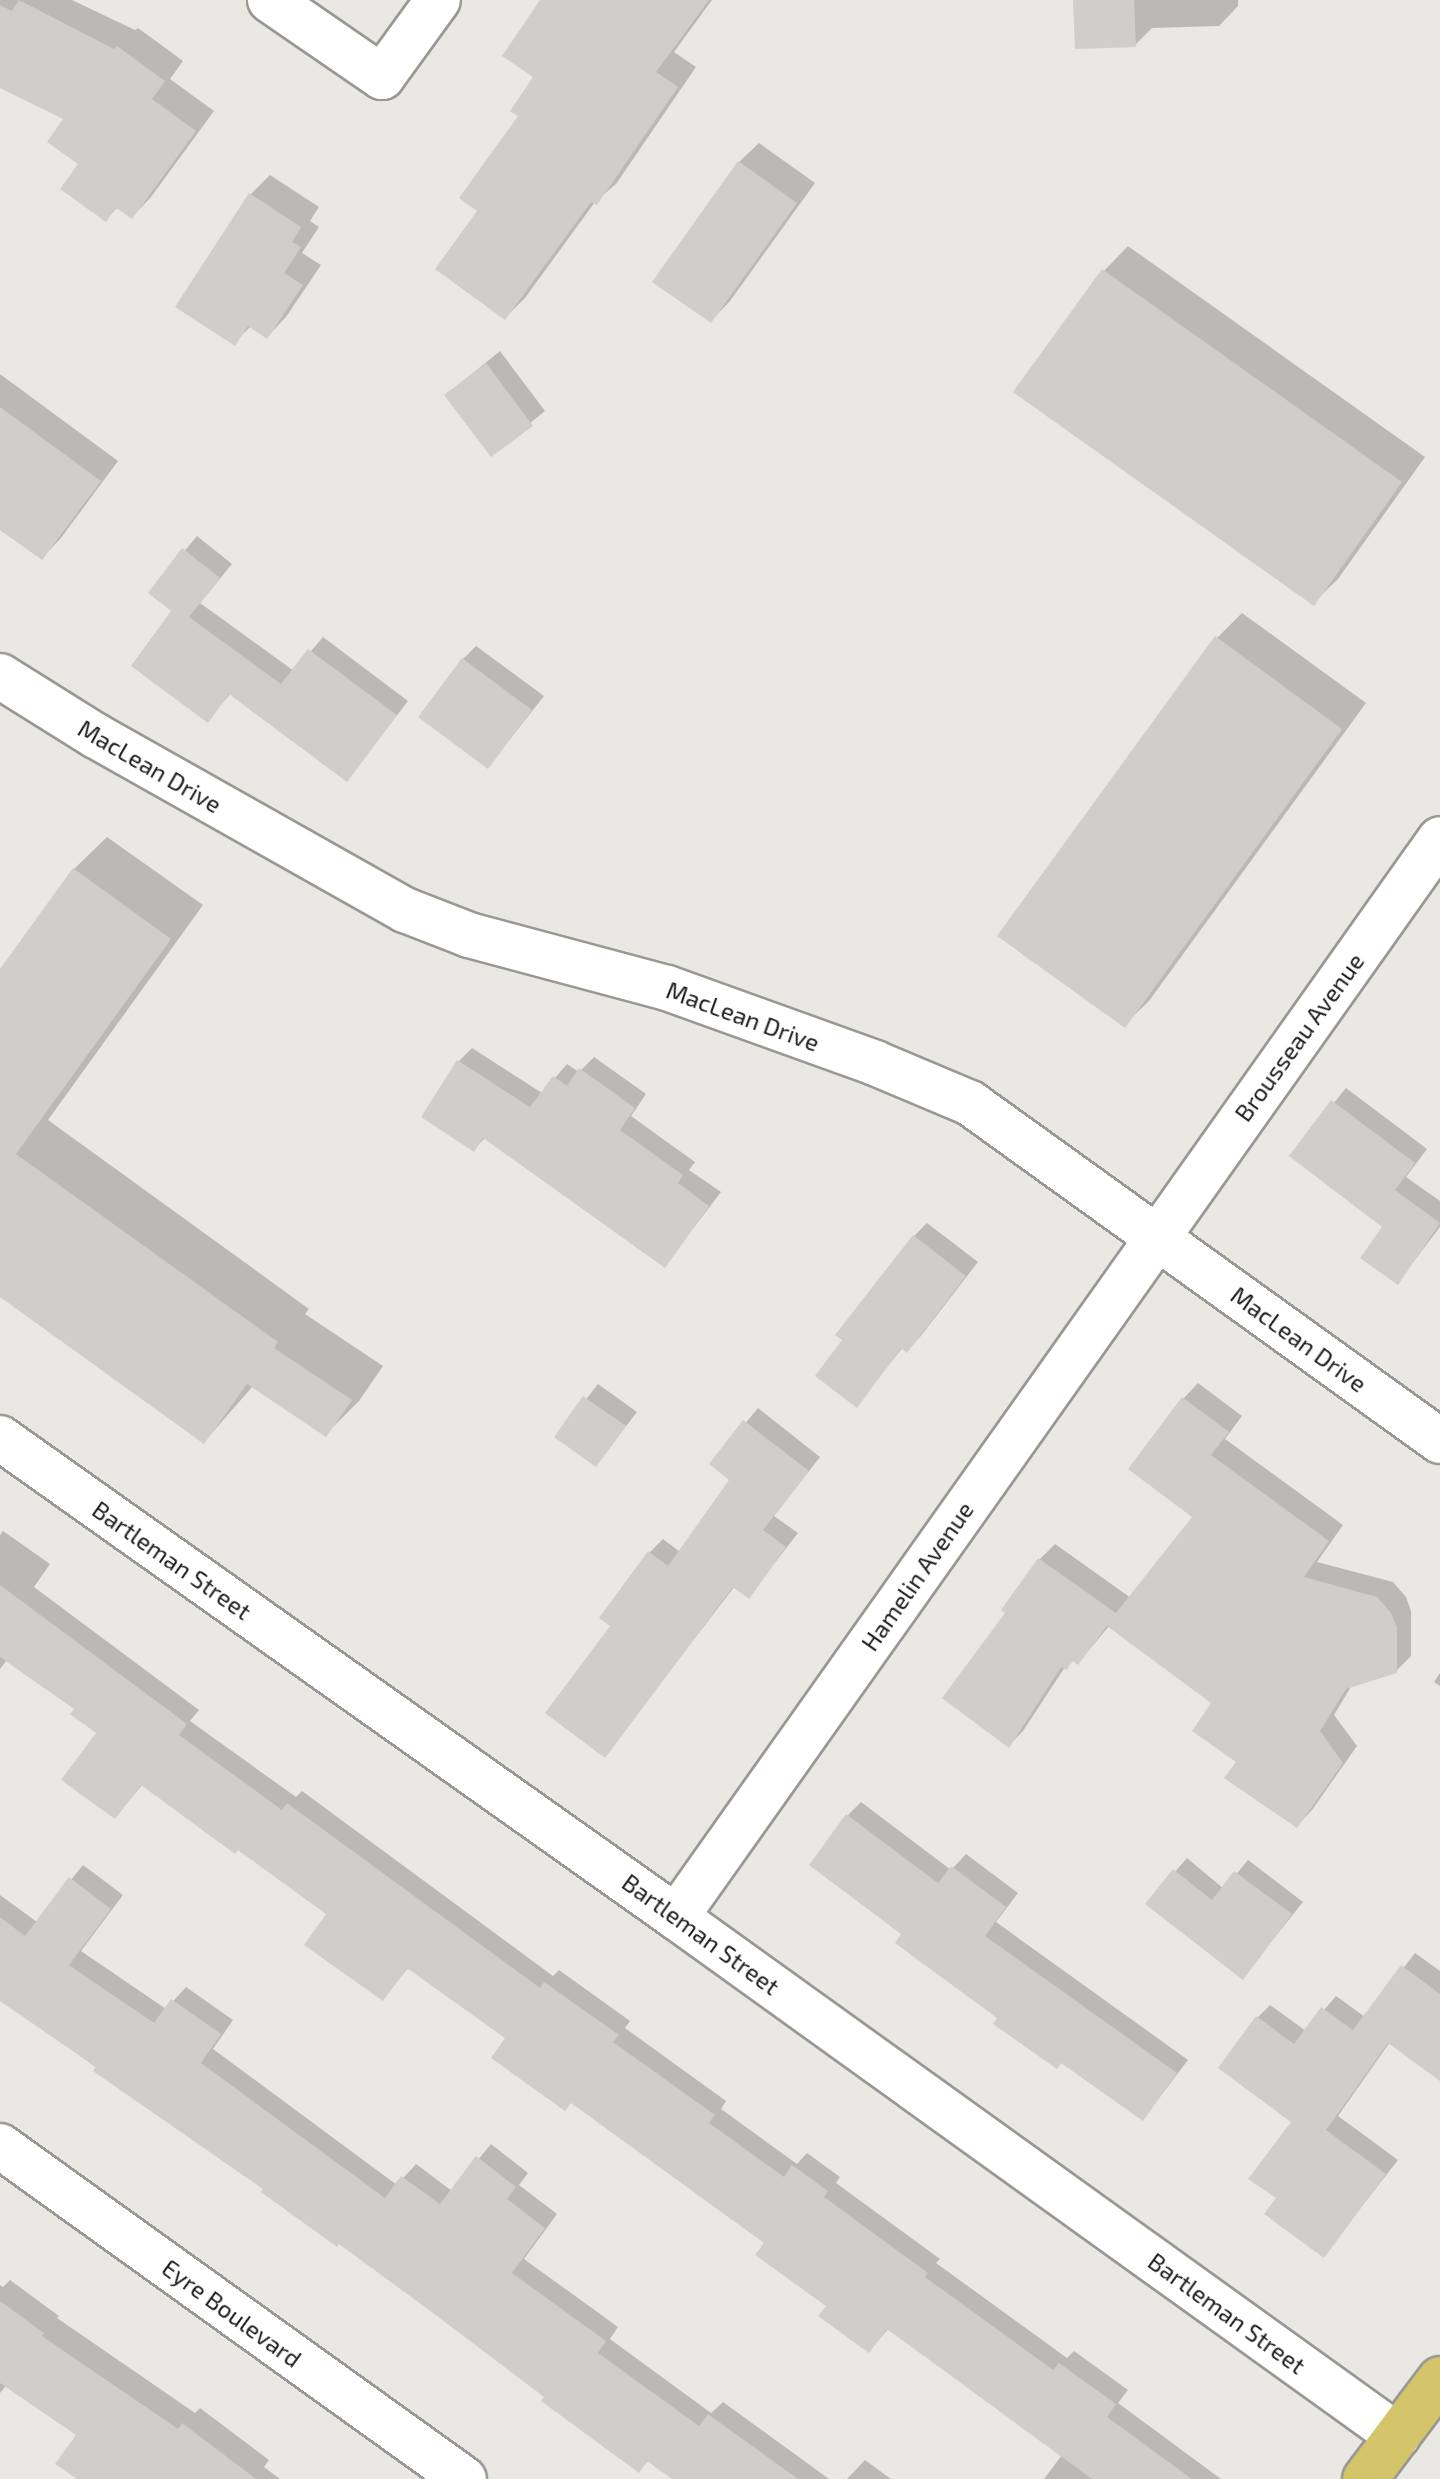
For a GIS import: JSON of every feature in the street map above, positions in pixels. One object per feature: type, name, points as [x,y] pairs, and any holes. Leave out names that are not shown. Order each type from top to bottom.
[{"type":"main road","points":[[1365,2479],[1440,2379]]},
{"type":"street","points":[[270,0],[382,77],[438,0]]},
{"type":"street","name":"MacLean Drive","points":[[0,676],[96,736],[405,910],[469,935],[667,988],[875,1063],[970,1103],[1440,1441]]},
{"type":"street","name":"Brousseau Avenue","points":[[1157,1235],[1440,839]]},
{"type":"street","name":"Hamelin Avenue","points":[[676,1917],[1157,1235]]},
{"type":"street","name":"Bartleman Street","points":[[0,1438],[676,1917],[1398,2436]]},
{"type":"street","name":"Eyre Boulevard","points":[[0,2146],[464,2479]]},
{"type":"building","points":[[19,0],[114,49],[117,46],[165,81],[152,99],[196,131],[132,219],[116,208],[106,222],[60,189],[78,164],[47,142],[63,119],[0,88],[0,5],[12,11]]},
{"type":"building","points":[[540,0],[709,0],[656,72],[678,87],[597,205],[591,202],[505,320],[435,269],[477,211],[459,198],[518,116],[510,111],[533,77],[502,56]]},
{"type":"building","points":[[1073,0],[1134,0],[1136,47],[1075,49]]},
{"type":"building","points":[[738,161],[797,203],[711,323],[652,282]]},
{"type":"building","points":[[249,193],[301,227],[292,242],[301,247],[284,273],[303,285],[267,339],[248,326],[235,346],[175,307]]},
{"type":"building","points":[[1102,269],[1402,482],[1314,606],[1013,392]]},
{"type":"building","points":[[486,363],[533,426],[491,457],[444,395]]},
{"type":"building","points":[[0,407],[101,481],[42,560],[0,530]]},
{"type":"building","points":[[182,548],[220,578],[189,617],[281,684],[308,649],[397,715],[347,782],[229,694],[208,723],[131,666],[171,611],[148,593]]},
{"type":"building","points":[[1215,636],[1342,729],[1125,1028],[997,936]]},
{"type":"building","points":[[462,658],[532,710],[488,769],[418,717]]},
{"type":"building","points":[[73,868],[171,939],[16,1154],[278,1342],[274,1348],[352,1400],[326,1437],[247,1384],[204,1444],[0,1297],[0,969]]},
{"type":"building","points":[[457,1060],[530,1107],[553,1076],[567,1086],[579,1068],[635,1108],[620,1130],[683,1175],[678,1183],[709,1206],[665,1268],[483,1138],[474,1152],[421,1117]]},
{"type":"building","points":[[1331,1100],[1415,1163],[1395,1190],[1440,1223],[1398,1285],[1360,1258],[1382,1227],[1289,1156]]},
{"type":"building","points":[[913,1235],[966,1276],[907,1353],[901,1348],[857,1408],[815,1376],[842,1340],[835,1335]]},
{"type":"building","points":[[583,1396],[626,1426],[596,1467],[554,1437]]},
{"type":"building","points":[[1182,1397],[1229,1432],[1211,1455],[1329,1541],[1304,1577],[1377,1597],[1391,1613],[1397,1627],[1397,1673],[1346,1689],[1320,1731],[1343,1763],[1297,1828],[1224,1778],[1236,1762],[1192,1731],[1211,1703],[1107,1626],[1078,1665],[1073,1661],[1066,1670],[1061,1667],[1009,1748],[942,1698],[1005,1613],[1001,1610],[1038,1558],[1116,1613],[1192,1517],[1128,1469]]},
{"type":"building","points":[[743,1420],[809,1471],[763,1530],[786,1547],[749,1599],[733,1587],[605,1758],[545,1713],[610,1626],[599,1618],[648,1551],[668,1566],[729,1480],[709,1464]]},
{"type":"building","points":[[0,1585],[187,1724],[179,1735],[282,1810],[287,1803],[540,1988],[544,1982],[619,2035],[613,2042],[715,2115],[709,2123],[784,2177],[792,2165],[828,2191],[824,2197],[928,2273],[925,2277],[1053,2370],[1059,2363],[1116,2404],[1107,2417],[1192,2479],[1092,2479],[887,2329],[869,2353],[818,2316],[826,2306],[755,2255],[764,2243],[571,2103],[565,2111],[491,2058],[505,2038],[407,1968],[383,2001],[304,1945],[326,1914],[238,1850],[235,1854],[141,1785],[115,1819],[61,1780],[96,1733],[70,1714],[74,1709],[0,1657]]},
{"type":"building","points":[[846,1814],[938,1883],[951,1866],[1006,1907],[985,1936],[1177,2073],[1143,2121],[1061,2063],[1057,2069],[993,2024],[997,2018],[895,1943],[901,1934],[809,1865]]},
{"type":"building","points":[[1173,1869],[1212,1900],[1234,1871],[1292,1914],[1243,1980],[1145,1904]]},
{"type":"building","points":[[69,1877],[111,1909],[69,1965],[154,2023],[171,1999],[221,2034],[201,2063],[385,2198],[401,2176],[440,2204],[476,2156],[516,2187],[507,2199],[545,2228],[512,2273],[606,2341],[598,2353],[699,2426],[708,2414],[798,2479],[672,2479],[647,2461],[639,2473],[541,2401],[544,2397],[433,2313],[261,2192],[263,2189],[93,2071],[96,2067],[0,2001],[0,1917],[25,1936]]},
{"type":"building","points":[[1401,1965],[1440,1994],[1440,2081],[1388,2043],[1326,2130],[1386,2174],[1324,2258],[1264,2214],[1276,2198],[1248,2179],[1291,2122],[1218,2068],[1256,2016],[1294,2044],[1321,2007],[1353,2030]]},
{"type":"building","points":[[0,2301],[44,2333],[42,2336],[178,2429],[182,2423],[256,2479],[77,2479],[55,2464],[76,2435],[0,2383]]}]
